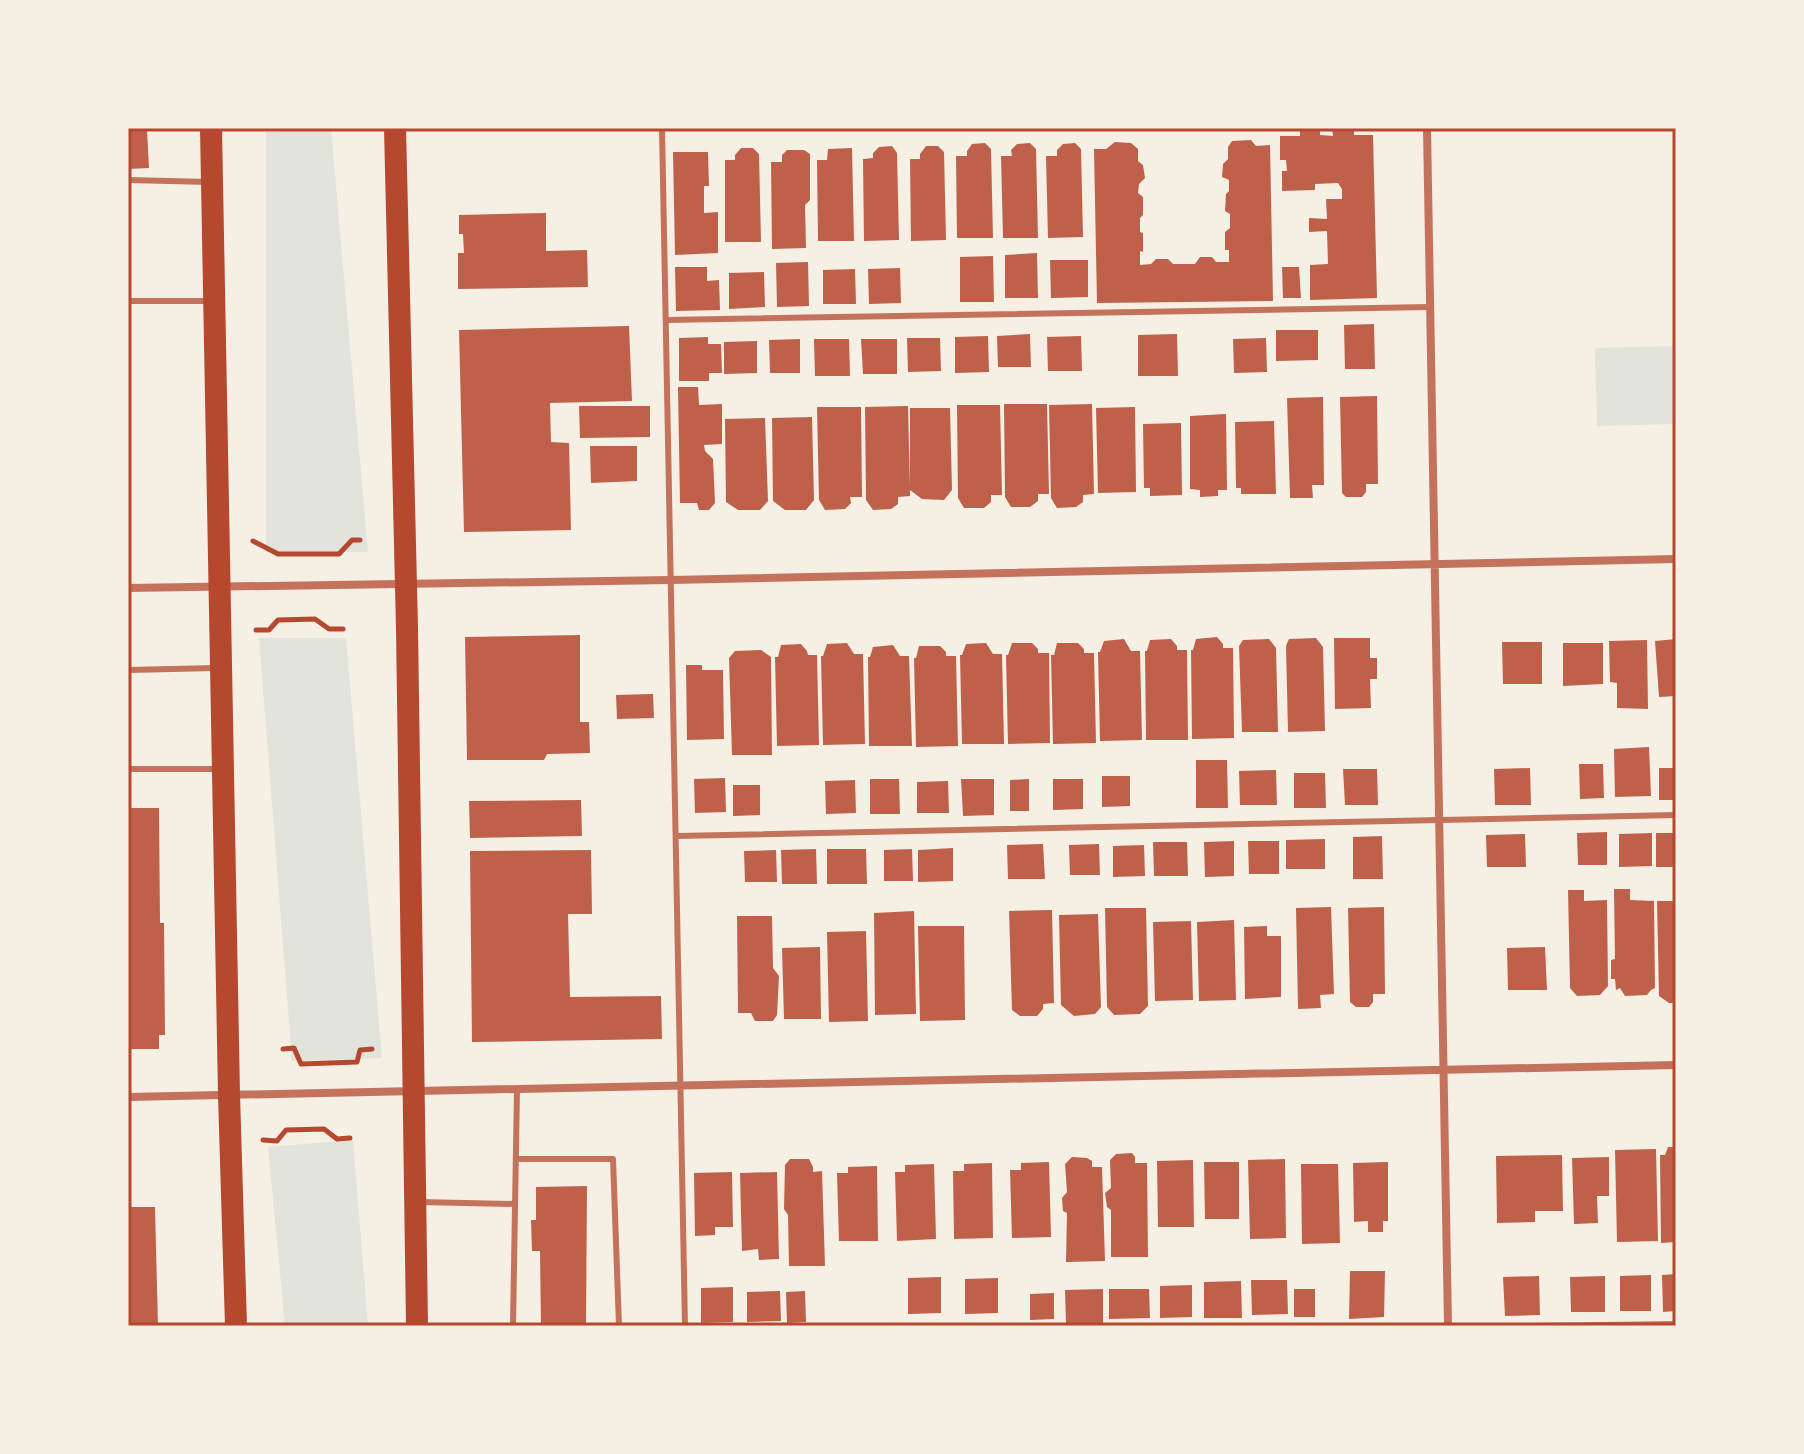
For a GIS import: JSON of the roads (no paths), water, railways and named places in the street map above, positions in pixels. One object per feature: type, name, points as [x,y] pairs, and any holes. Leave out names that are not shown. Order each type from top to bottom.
[{"type":"highway","points":[[211,128],[236,1326]]},
{"type":"highway","points":[[395,128],[406,584],[417,1326]]},
{"type":"street","points":[[1427,128],[1448,1326]]},
{"type":"street","points":[[128,588],[1676,559]]},
{"type":"street","points":[[128,1097],[1676,1065]]},
{"type":"lane","points":[[662,128],[685,1326]]},
{"type":"lane","points":[[128,180],[212,182]]},
{"type":"lane","points":[[128,301],[214,301]]},
{"type":"lane","points":[[666,320],[1430,307]]},
{"type":"lane","points":[[128,670],[220,668]]},
{"type":"lane","points":[[128,769],[222,769]]},
{"type":"lane","points":[[676,836],[1676,815]]},
{"type":"lane","points":[[513,1326],[517,1089]]},
{"type":"lane","points":[[516,1159],[613,1159],[619,1326]]},
{"type":"lane","points":[[416,1202],[515,1204]]},
{"type":"lane","points":[[1533,1326],[1676,1324]]}]
